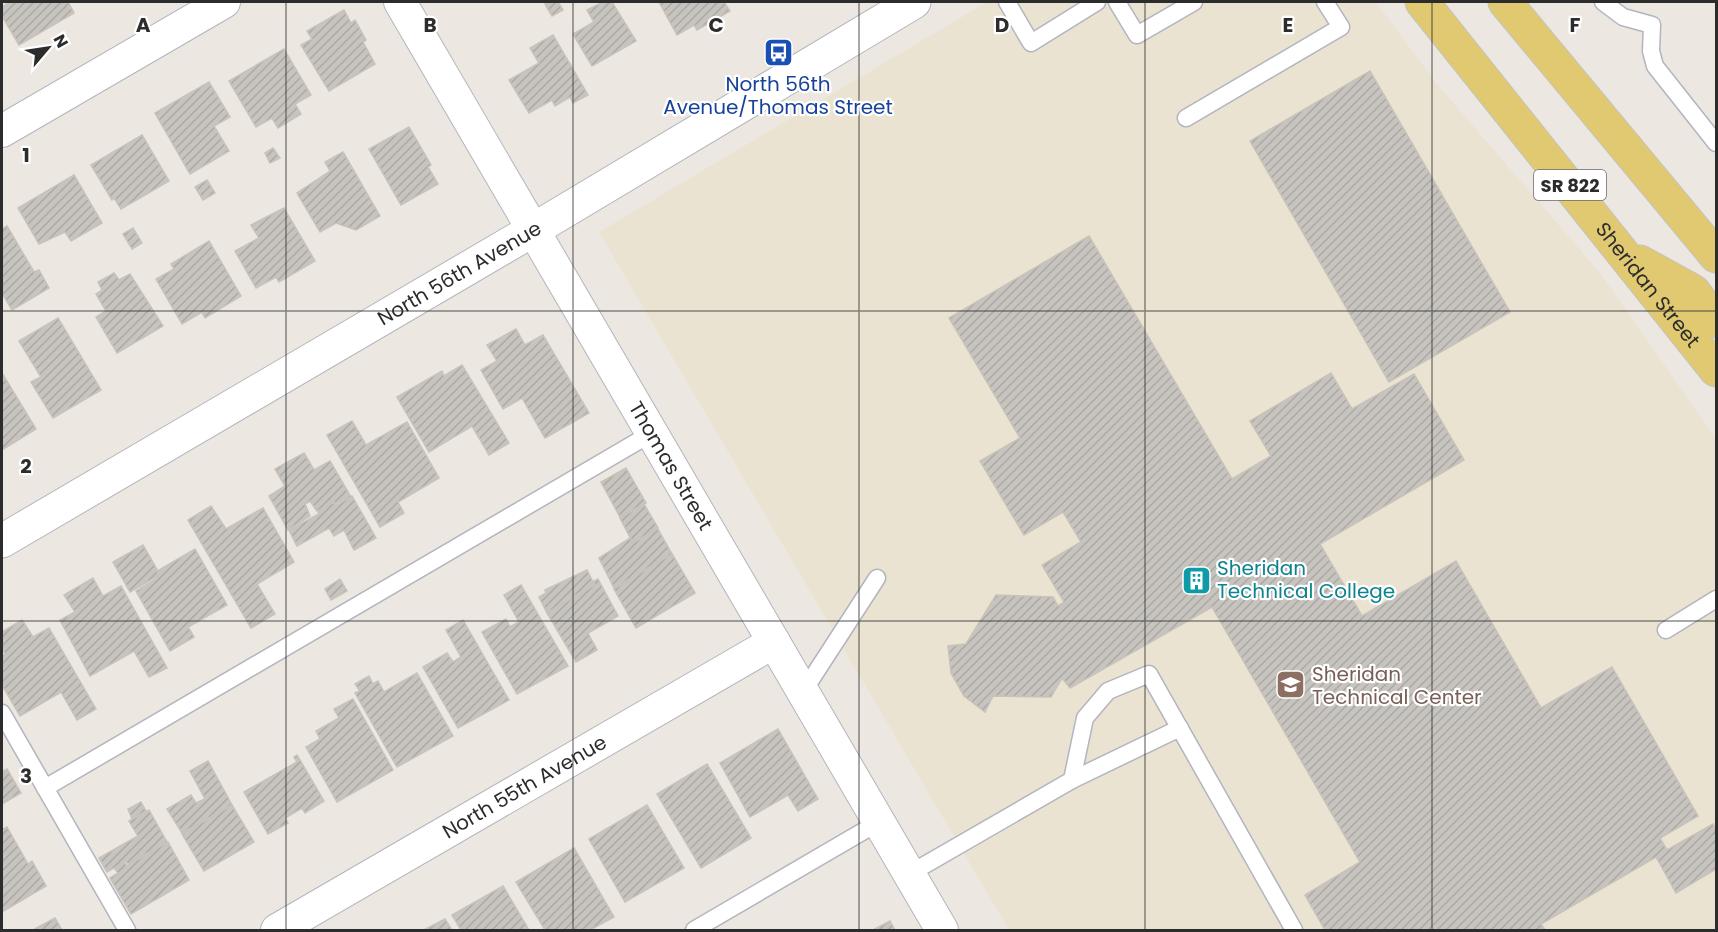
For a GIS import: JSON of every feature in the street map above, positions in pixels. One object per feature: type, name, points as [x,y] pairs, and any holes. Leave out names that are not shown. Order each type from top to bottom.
[{"type":"main road","name":"Sheridan Street","points":[[1422,2],[1716,370]]},
{"type":"main road","name":"SR 822","points":[[1505,2],[1716,256]]},
{"type":"main road","points":[[1625,254],[1693,291],[1716,321]]},
{"type":"street","points":[[2,131],[224,2]]},
{"type":"street","name":"Thomas Street","points":[[400,2],[942,930]]},
{"type":"street","name":"North 56th Avenue","points":[[2,542],[533,230],[914,2]]},
{"type":"street","name":"North 55th Avenue","points":[[277,930],[774,642]]},
{"type":"lane","points":[[1006,2],[1031,43],[1098,2]]},
{"type":"lane","points":[[1117,2],[1137,35],[1194,2]]},
{"type":"lane","points":[[1186,118],[1341,27],[1326,2]]},
{"type":"lane","points":[[1603,2],[1623,17],[1652,26],[1651,51],[1655,66],[1716,143]]},
{"type":"lane","points":[[45,788],[652,433]]},
{"type":"lane","points":[[804,692],[877,578]]},
{"type":"lane","points":[[1666,630],[1716,599]]},
{"type":"lane","points":[[1072,780],[1085,718],[1108,691],[1149,674],[1294,930]]},
{"type":"lane","points":[[2,713],[127,930]]},
{"type":"lane","points":[[909,874],[1072,780],[1180,728]]},
{"type":"lane","points":[[694,930],[879,822]]},
{"type":"shaded area","name":"Sheridan Technical Center","points":[[987,2],[1376,2],[1436,83],[1601,274],[1716,439],[1716,930],[1009,930],[599,232]]},
{"type":"building","points":[[10,2],[68,2],[74,13],[19,45],[2,16],[2,7]]},
{"type":"building","points":[[558,2],[563,10],[552,16],[545,4]]},
{"type":"building","points":[[603,2],[612,2],[636,41],[592,66],[573,34],[594,22],[587,10]]},
{"type":"building","points":[[659,2],[724,2],[730,11],[697,30],[694,25],[677,35]]},
{"type":"building","points":[[344,10],[351,23],[355,20],[366,40],[363,42],[375,64],[329,91],[301,45],[312,39],[307,31]]},
{"type":"building","points":[[553,35],[588,95],[573,103],[570,97],[555,106],[552,100],[529,113],[509,80],[539,63],[530,48]]},
{"type":"building","points":[[284,49],[311,95],[295,104],[301,114],[278,128],[272,118],[256,127],[229,81]]},
{"type":"building","points":[[1370,71],[1510,312],[1389,382],[1250,141]]},
{"type":"building","points":[[209,82],[230,117],[214,126],[229,151],[190,174],[155,113]]},
{"type":"building","points":[[409,127],[431,165],[428,167],[438,184],[401,205],[369,149]]},
{"type":"building","points":[[142,135],[169,181],[121,209],[114,198],[112,200],[91,165]]},
{"type":"building","points":[[273,148],[280,158],[270,163],[265,153]]},
{"type":"building","points":[[343,152],[380,216],[356,230],[336,223],[320,232],[297,193],[330,171],[325,162]]},
{"type":"building","points":[[74,175],[102,223],[71,241],[65,232],[39,244],[18,208]]},
{"type":"building","points":[[207,180],[215,193],[203,200],[195,187]]},
{"type":"building","points":[[284,208],[315,261],[279,282],[276,277],[256,288],[235,251],[259,238],[251,225]]},
{"type":"building","points":[[7,226],[34,272],[39,270],[49,288],[12,310],[2,293],[2,229]]},
{"type":"building","points":[[133,228],[142,243],[132,249],[123,234]]},
{"type":"building","name":"Sheridan Technical College","points":[[1089,236],[1232,479],[1271,456],[1250,421],[1331,373],[1352,409],[1414,374],[1464,460],[1320,544],[1362,616],[1456,561],[1541,708],[1612,667],[1698,816],[1660,838],[1667,850],[1713,824],[1716,830],[1716,869],[1676,893],[1656,857],[1541,924],[1545,930],[1325,930],[1305,895],[1360,862],[1212,607],[1070,688],[1062,678],[1051,697],[993,696],[985,712],[964,696],[951,673],[948,646],[966,644],[996,595],[1053,597],[1058,606],[1064,602],[1042,565],[1081,542],[1063,512],[1024,535],[980,461],[1020,438],[949,318]]},
{"type":"building","points":[[209,241],[241,296],[205,318],[202,312],[182,324],[156,279],[174,269],[171,264]]},
{"type":"building","points":[[114,273],[119,280],[130,274],[163,326],[117,353],[96,317],[106,311],[96,294],[102,290],[98,282]]},
{"type":"building","points":[[58,318],[101,390],[53,418],[31,382],[41,377],[19,341]]},
{"type":"building","points":[[516,329],[525,345],[543,335],[589,413],[545,438],[522,398],[503,409],[481,370],[497,361],[487,345]]},
{"type":"building","points":[[462,365],[509,443],[489,455],[472,426],[429,452],[397,397],[442,371],[444,376]]},
{"type":"building","points":[[2,373],[36,429],[2,450]]},
{"type":"building","points":[[352,421],[366,445],[407,422],[439,478],[398,502],[404,513],[380,527],[327,435]]},
{"type":"building","points":[[304,453],[314,470],[330,461],[351,497],[317,511],[310,501],[305,504],[310,516],[288,530],[269,496],[285,486],[275,469]]},
{"type":"building","points":[[626,468],[646,503],[620,517],[601,482]]},
{"type":"building","points":[[352,496],[376,538],[354,550],[344,530],[334,536],[329,528],[297,546],[289,530],[319,514],[318,512],[334,502],[337,505]]},
{"type":"building","points":[[644,504],[658,528],[633,543],[620,518]]},
{"type":"building","points":[[211,506],[226,529],[263,508],[294,562],[257,584],[275,614],[251,628],[188,520]]},
{"type":"building","points":[[658,529],[672,554],[614,588],[599,558],[630,538],[633,543]]},
{"type":"building","points":[[143,545],[158,571],[156,577],[130,592],[113,562]]},
{"type":"building","points":[[195,549],[227,605],[188,627],[194,637],[170,651],[136,591],[156,579],[159,570]]},
{"type":"building","points":[[672,554],[695,593],[636,628],[614,589]]},
{"type":"building","points":[[587,570],[594,584],[547,613],[539,597],[546,593],[545,590]]},
{"type":"building","points":[[93,578],[103,596],[121,586],[167,668],[149,677],[134,651],[90,676],[60,620],[75,612],[64,595]]},
{"type":"building","points":[[340,579],[347,591],[331,600],[325,589]]},
{"type":"building","points":[[598,579],[618,616],[588,633],[597,650],[576,662],[547,613],[595,585],[594,581]]},
{"type":"building","points":[[521,585],[568,666],[517,694],[482,632],[506,619],[510,627],[519,622],[504,595]]},
{"type":"building","points":[[22,620],[33,637],[49,628],[96,709],[77,720],[61,692],[20,716],[2,685],[2,656],[5,654],[2,648],[2,632]]},
{"type":"building","points":[[463,620],[509,700],[458,728],[423,667],[447,653],[453,662],[461,657],[446,630]]},
{"type":"building","points":[[417,673],[453,736],[397,767],[355,693],[360,691],[355,684],[369,676],[373,684],[378,681],[384,692]]},
{"type":"building","points":[[353,699],[393,770],[337,802],[306,747],[320,739],[316,731],[339,718],[334,709]]},
{"type":"building","points":[[778,729],[818,799],[798,811],[788,795],[750,817],[720,763]]},
{"type":"building","points":[[297,755],[324,801],[305,813],[302,808],[285,818],[288,823],[268,834],[244,792],[297,762],[294,757]]},
{"type":"building","points":[[208,761],[232,805],[182,833],[167,809],[191,795],[196,803],[205,799],[190,771]]},
{"type":"building","points":[[707,764],[751,838],[701,868],[657,794]]},
{"type":"building","points":[[7,769],[21,793],[2,804],[2,772]]},
{"type":"building","points":[[141,802],[146,811],[132,819],[128,809]]},
{"type":"building","points":[[232,805],[254,842],[204,871],[182,834]]},
{"type":"building","points":[[647,805],[684,868],[625,902],[589,839]]},
{"type":"building","points":[[149,810],[167,842],[128,864],[126,861],[107,872],[99,858],[138,836],[129,821]]},
{"type":"building","points":[[7,827],[28,864],[32,861],[46,886],[2,912],[2,830]]},
{"type":"building","points":[[168,842],[189,880],[131,914],[110,878],[118,873],[115,869],[125,863],[127,866]]},
{"type":"building","points":[[574,848],[614,917],[590,930],[545,930],[516,882]]},
{"type":"building","points":[[503,886],[529,930],[461,930],[452,915]]},
{"type":"building","points":[[55,918],[62,930],[33,930]]},
{"type":"building","points":[[445,919],[452,930],[424,930]]},
{"type":"building","points":[[890,921],[895,930],[873,930]]},
{"type":"place","name":"North 56th Avenue/Thomas Street","points":[[778,53]]},
{"type":"place","name":"Sheridan Technical College","points":[[1196,580]]},
{"type":"place","name":"Sheridan Technical Center","points":[[1291,685]]}]
